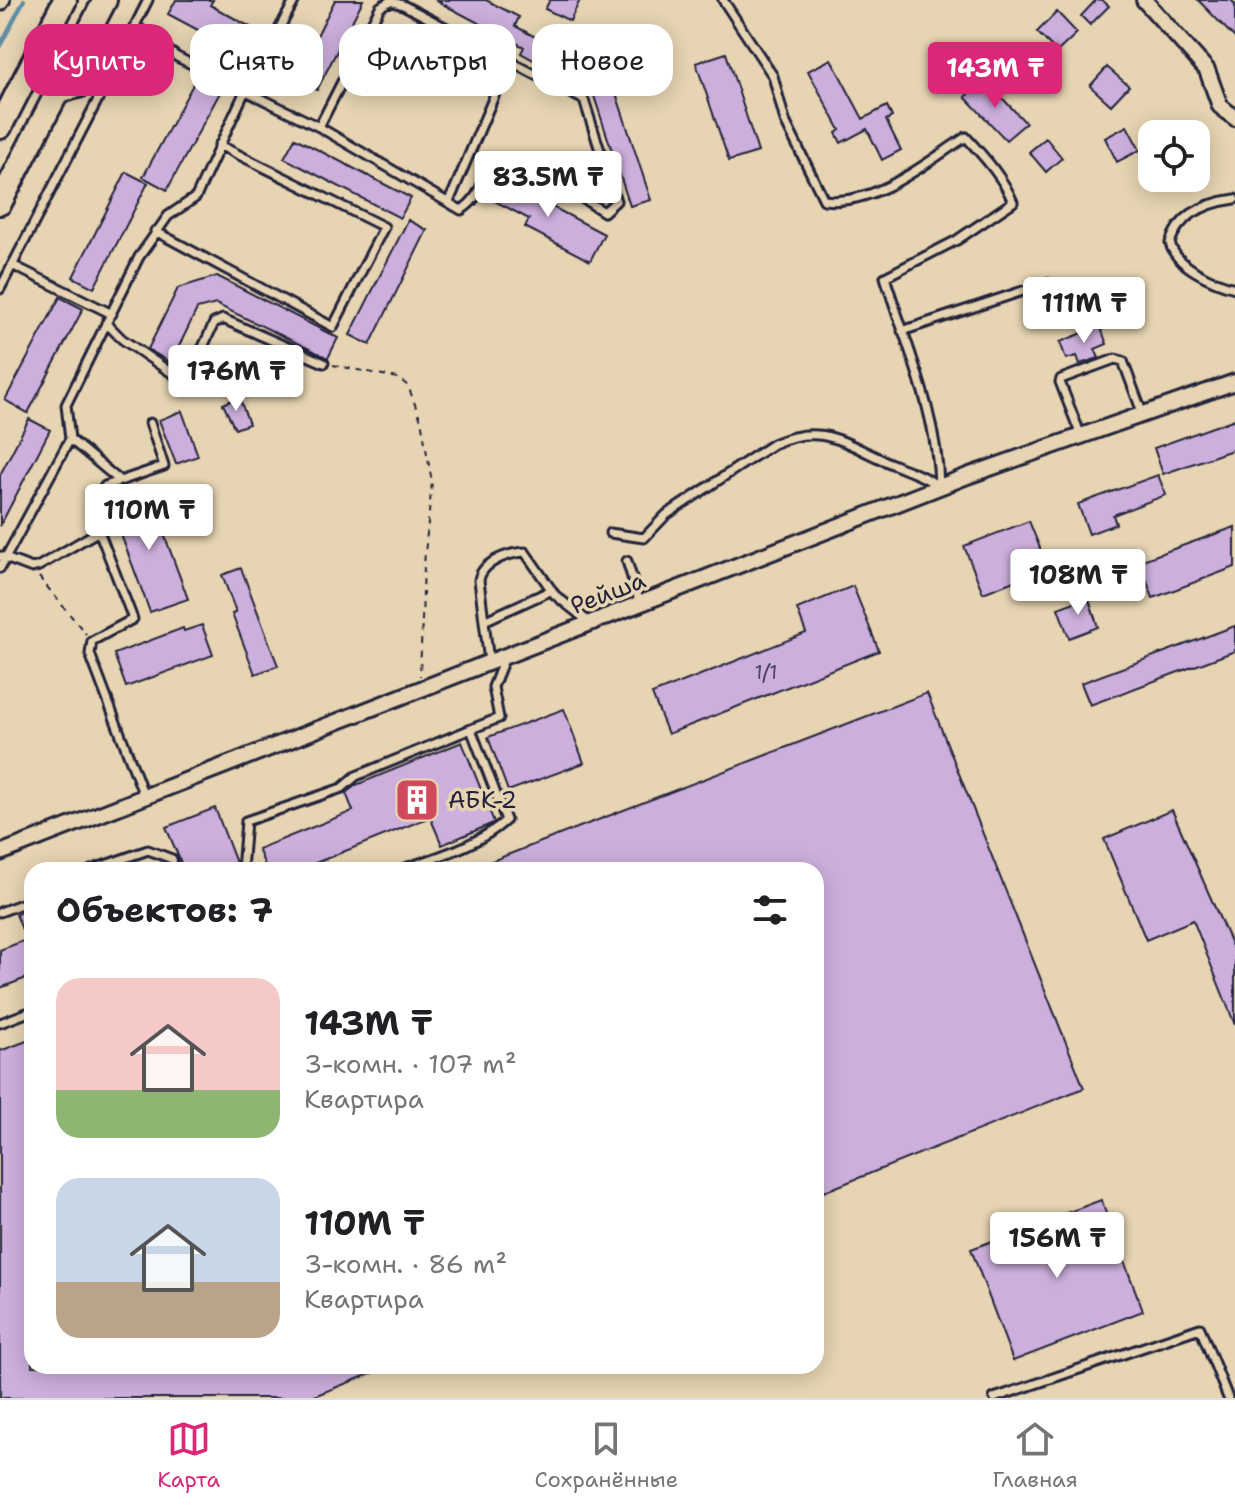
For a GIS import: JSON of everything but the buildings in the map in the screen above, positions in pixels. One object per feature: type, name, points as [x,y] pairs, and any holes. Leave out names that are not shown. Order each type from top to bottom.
[{"type":"main road","points":[[0,127],[65,0]]},
{"type":"main road","points":[[92,24],[105,0]]},
{"type":"main road","points":[[0,203],[55,96]]},
{"type":"street","points":[[1144,0],[1207,70],[1220,106],[1235,118]]},
{"type":"street","name":"Рейша","points":[[0,853],[939,487],[1235,382]]},
{"type":"lane","points":[[137,24],[148,0]]},
{"type":"lane","points":[[282,24],[295,0]]},
{"type":"lane","points":[[723,0],[773,76],[785,121],[824,200],[843,203],[867,197],[966,137],[993,167],[1010,194],[1013,202],[980,225],[885,277],[932,424],[939,459],[939,487]]},
{"type":"lane","points":[[371,24],[380,7],[390,1],[439,24]]},
{"type":"lane","points":[[255,96],[319,127],[461,210],[467,206],[493,165],[507,159],[522,160],[604,212],[616,201],[584,100],[516,65]]},
{"type":"lane","points":[[319,127],[339,88]]},
{"type":"lane","points":[[0,289],[100,96]]},
{"type":"lane","points":[[0,568],[2,558],[70,439],[66,405],[139,257],[168,216],[196,197],[243,96]]},
{"type":"lane","points":[[449,202],[494,96]]},
{"type":"lane","points":[[155,231],[333,327],[384,227],[219,145]]},
{"type":"lane","points":[[1235,199],[1209,205],[1187,215],[1170,243],[1176,258],[1219,284],[1235,288]]},
{"type":"lane","points":[[12,265],[112,314]]},
{"type":"lane","points":[[902,331],[1047,283]]},
{"type":"lane","points":[[106,323],[122,339],[179,378],[192,371],[214,323],[223,319],[324,363]]},
{"type":"lane","points":[[1081,436],[1060,382],[1063,377],[1102,363],[1115,359],[1123,361],[1143,415]]},
{"type":"lane","points":[[144,796],[90,654],[92,641],[133,619],[99,531],[94,501],[105,486],[164,466],[150,423]]},
{"type":"lane","points":[[610,533],[644,538],[666,515],[691,497],[789,436],[838,436],[858,449],[926,477],[939,487]]},
{"type":"lane","points":[[70,439],[120,481]]},
{"type":"lane","points":[[2,558],[32,568],[48,563],[99,531]]},
{"type":"lane","points":[[489,662],[479,580],[480,571],[486,565],[525,552],[552,590],[590,623]]},
{"type":"lane","points":[[627,561],[640,604]]},
{"type":"lane","points":[[486,620],[552,590]]},
{"type":"lane","points":[[243,862],[246,821],[342,788],[356,776],[499,718],[493,687],[504,657]]},
{"type":"lane","points":[[421,862],[459,848],[495,830],[506,820],[471,729]]},
{"type":"lane","points":[[114,862],[148,850],[172,859],[173,862]]},
{"type":"lane","points":[[0,912],[24,903]]},
{"type":"lane","points":[[0,1023],[24,1014]]},
{"type":"lane","points":[[994,1398],[1200,1328],[1228,1398]]},
{"type":"path","points":[[324,363],[398,378],[408,386],[421,420],[432,482],[424,564],[419,689]]},
{"type":"path","points":[[32,568],[92,641]]},
{"type":"waterway","points":[[0,46],[24,0]]},
{"type":"place","name":"АБК-2","points":[[417,800]]}]
